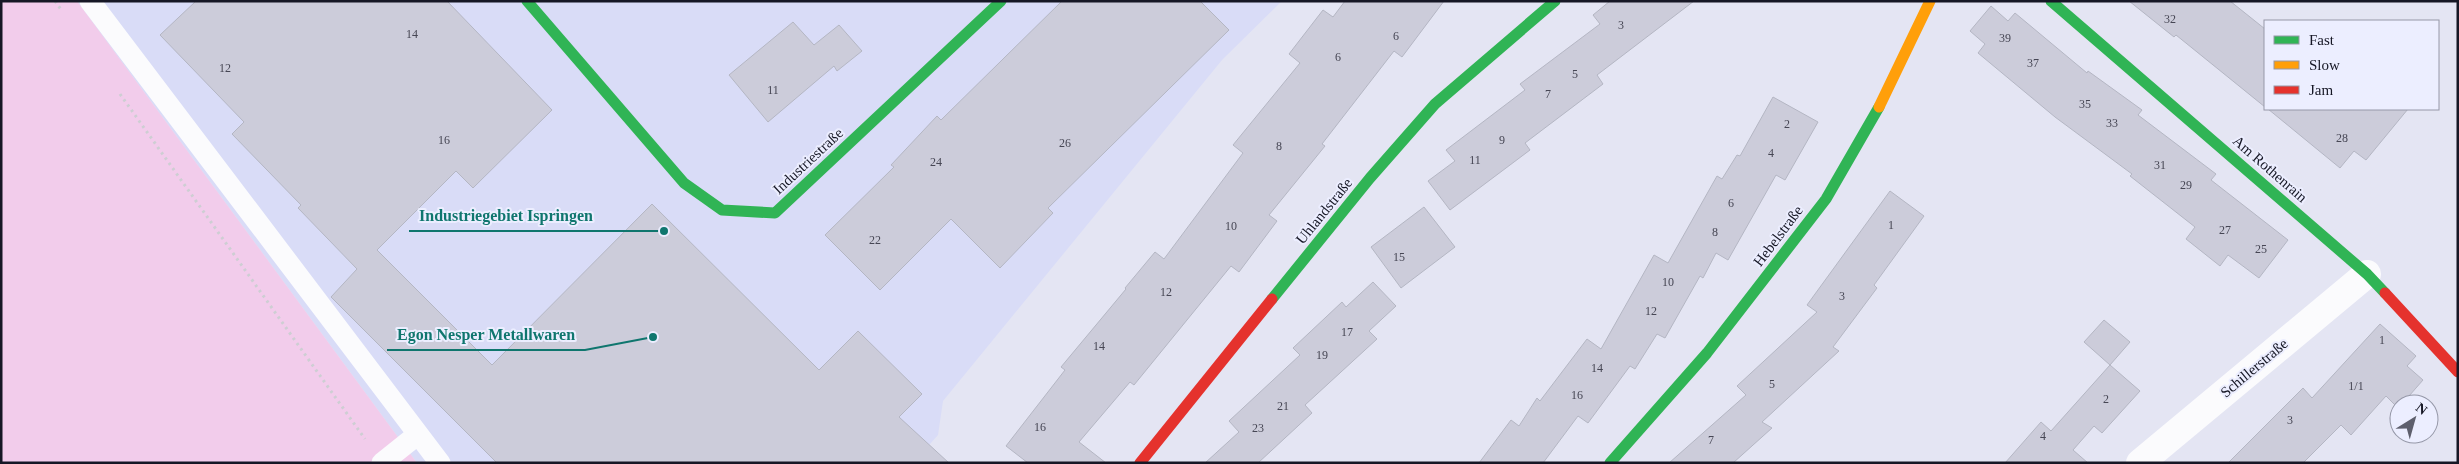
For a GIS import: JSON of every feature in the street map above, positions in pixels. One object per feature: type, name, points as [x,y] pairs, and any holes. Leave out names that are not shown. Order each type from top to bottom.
[{"type":"street","name":"Industriestraße","points":[[527,1],[684,183],[722,210],[774,213],[1002,1]]},
{"type":"street","name":"Uhlandstraße","points":[[1140,463],[1370,178],[1435,104],[1555,1]]},
{"type":"street","name":"Hebelstraße","points":[[1610,463],[1708,353],[1826,199],[1872,119],[1930,1]]},
{"type":"street","name":"Am Rothenrain","points":[[2051,1],[2207,133],[2367,274],[2458,372]]},
{"type":"street","name":"Schillerstraße","points":[[2140,463],[2367,274]]},
{"type":"lane","points":[[90,1],[440,463]]},
{"type":"lane","points":[[382,462],[417,434]]},
{"type":"path","points":[[55,1],[66,17]]},
{"type":"path","points":[[118,90],[382,462]]},
{"type":"shaded area","points":[[1,1],[77,1],[417,463],[1,463]]},
{"type":"shaded area","points":[[77,1],[1282,1],[1222,60],[943,401],[938,435],[913,463],[417,463]]},
{"type":"building","points":[[196,1],[447,1],[552,110],[473,188],[456,171],[377,250],[492,365],[652,204],[819,370],[858,331],[922,394],[899,417],[949,463],[497,463],[331,297],[357,269],[298,208],[301,205],[232,134],[244,122],[160,35]]},
{"type":"building","points":[[1062,1],[1200,1],[1229,30],[1048,208],[1053,213],[1000,268],[951,219],[880,290],[825,235],[894,167],[891,165],[937,116],[941,120]]},
{"type":"building","points":[[1345,1],[1444,1],[1402,57],[1394,51],[1322,144],[1325,146],[1269,215],[1277,221],[1239,272],[1231,266],[1134,385],[1130,382],[1079,442],[1106,463],[1028,463],[1006,446],[1065,370],[1061,367],[1155,252],[1164,259],[1243,153],[1233,145],[1300,63],[1289,54],[1323,10],[1333,17]]},
{"type":"building","points":[[1610,1],[1694,1],[1597,75],[1603,84],[1525,143],[1530,150],[1450,210],[1428,181],[1455,161],[1446,150],[1525,90],[1520,84],[1600,24],[1593,15]]},
{"type":"building","points":[[2129,1],[2230,1],[2264,28],[2264,106],[2176,35],[2174,37]]},
{"type":"building","points":[[1991,6],[2008,21],[2015,13],[2087,73],[2088,71],[2142,110],[2138,115],[2216,174],[2211,180],[2288,240],[2259,278],[2228,255],[2220,266],[2186,239],[2195,227],[2130,176],[2132,174],[2055,117],[1978,53],[1985,44],[1970,31]]},
{"type":"building","points":[[793,22],[814,45],[839,25],[862,51],[837,71],[834,66],[768,122],[729,75]]},
{"type":"building","points":[[1773,97],[1818,122],[1785,180],[1776,175],[1728,260],[1716,253],[1703,278],[1700,276],[1665,338],[1657,334],[1635,369],[1630,366],[1588,423],[1578,416],[1543,463],[1479,463],[1511,420],[1519,426],[1537,398],[1540,401],[1587,339],[1601,349],[1654,255],[1668,263],[1717,176],[1722,179],[1737,155],[1740,156]]},
{"type":"building","points":[[2269,110],[2407,110],[2366,160],[2354,151],[2340,168]]},
{"type":"building","points":[[1890,191],[1924,216],[1874,285],[1877,288],[1833,347],[1839,351],[1762,422],[1772,428],[1733,463],[1669,463],[1746,395],[1737,386],[1817,312],[1807,305]]},
{"type":"building","points":[[1424,207],[1455,247],[1401,288],[1371,247]]},
{"type":"building","points":[[1373,282],[1396,306],[1369,331],[1377,339],[1305,405],[1312,413],[1258,463],[1205,463],[1239,432],[1229,421],[1300,355],[1293,348],[1342,302],[1346,307]]},
{"type":"building","points":[[2104,320],[2130,342],[2110,365],[2084,342]]},
{"type":"building","points":[[2380,324],[2416,356],[2407,366],[2423,380],[2411,394],[2389,394],[2389,399],[2386,396],[2351,435],[2341,425],[2303,463],[2228,463],[2303,388],[2312,398]]},
{"type":"building","points":[[2110,365],[2140,391],[2102,433],[2094,426],[2073,450],[2088,463],[2005,463],[2041,422],[2051,431]]},
{"type":"traffic: fast","points":[[527,1],[684,183],[722,210],[775,213],[1001,1]]},
{"type":"traffic: fast","points":[[1272,299],[1370,178],[1435,104],[1555,1]]},
{"type":"traffic: fast","points":[[2051,1],[2367,274],[2385,293]]},
{"type":"traffic: fast","points":[[1610,463],[1707,353],[1826,199],[1879,107]]},
{"type":"traffic: slow","points":[[1879,107],[1930,1]]},
{"type":"traffic: jam","points":[[2385,293],[2458,372]]},
{"type":"traffic: jam","points":[[1140,463],[1272,299]]},
{"type":"place","name":"Industriegebiet Ispringen","points":[[664,231]]},
{"type":"place","name":"Egon Nesper Metallwaren","points":[[653,337]]}]
